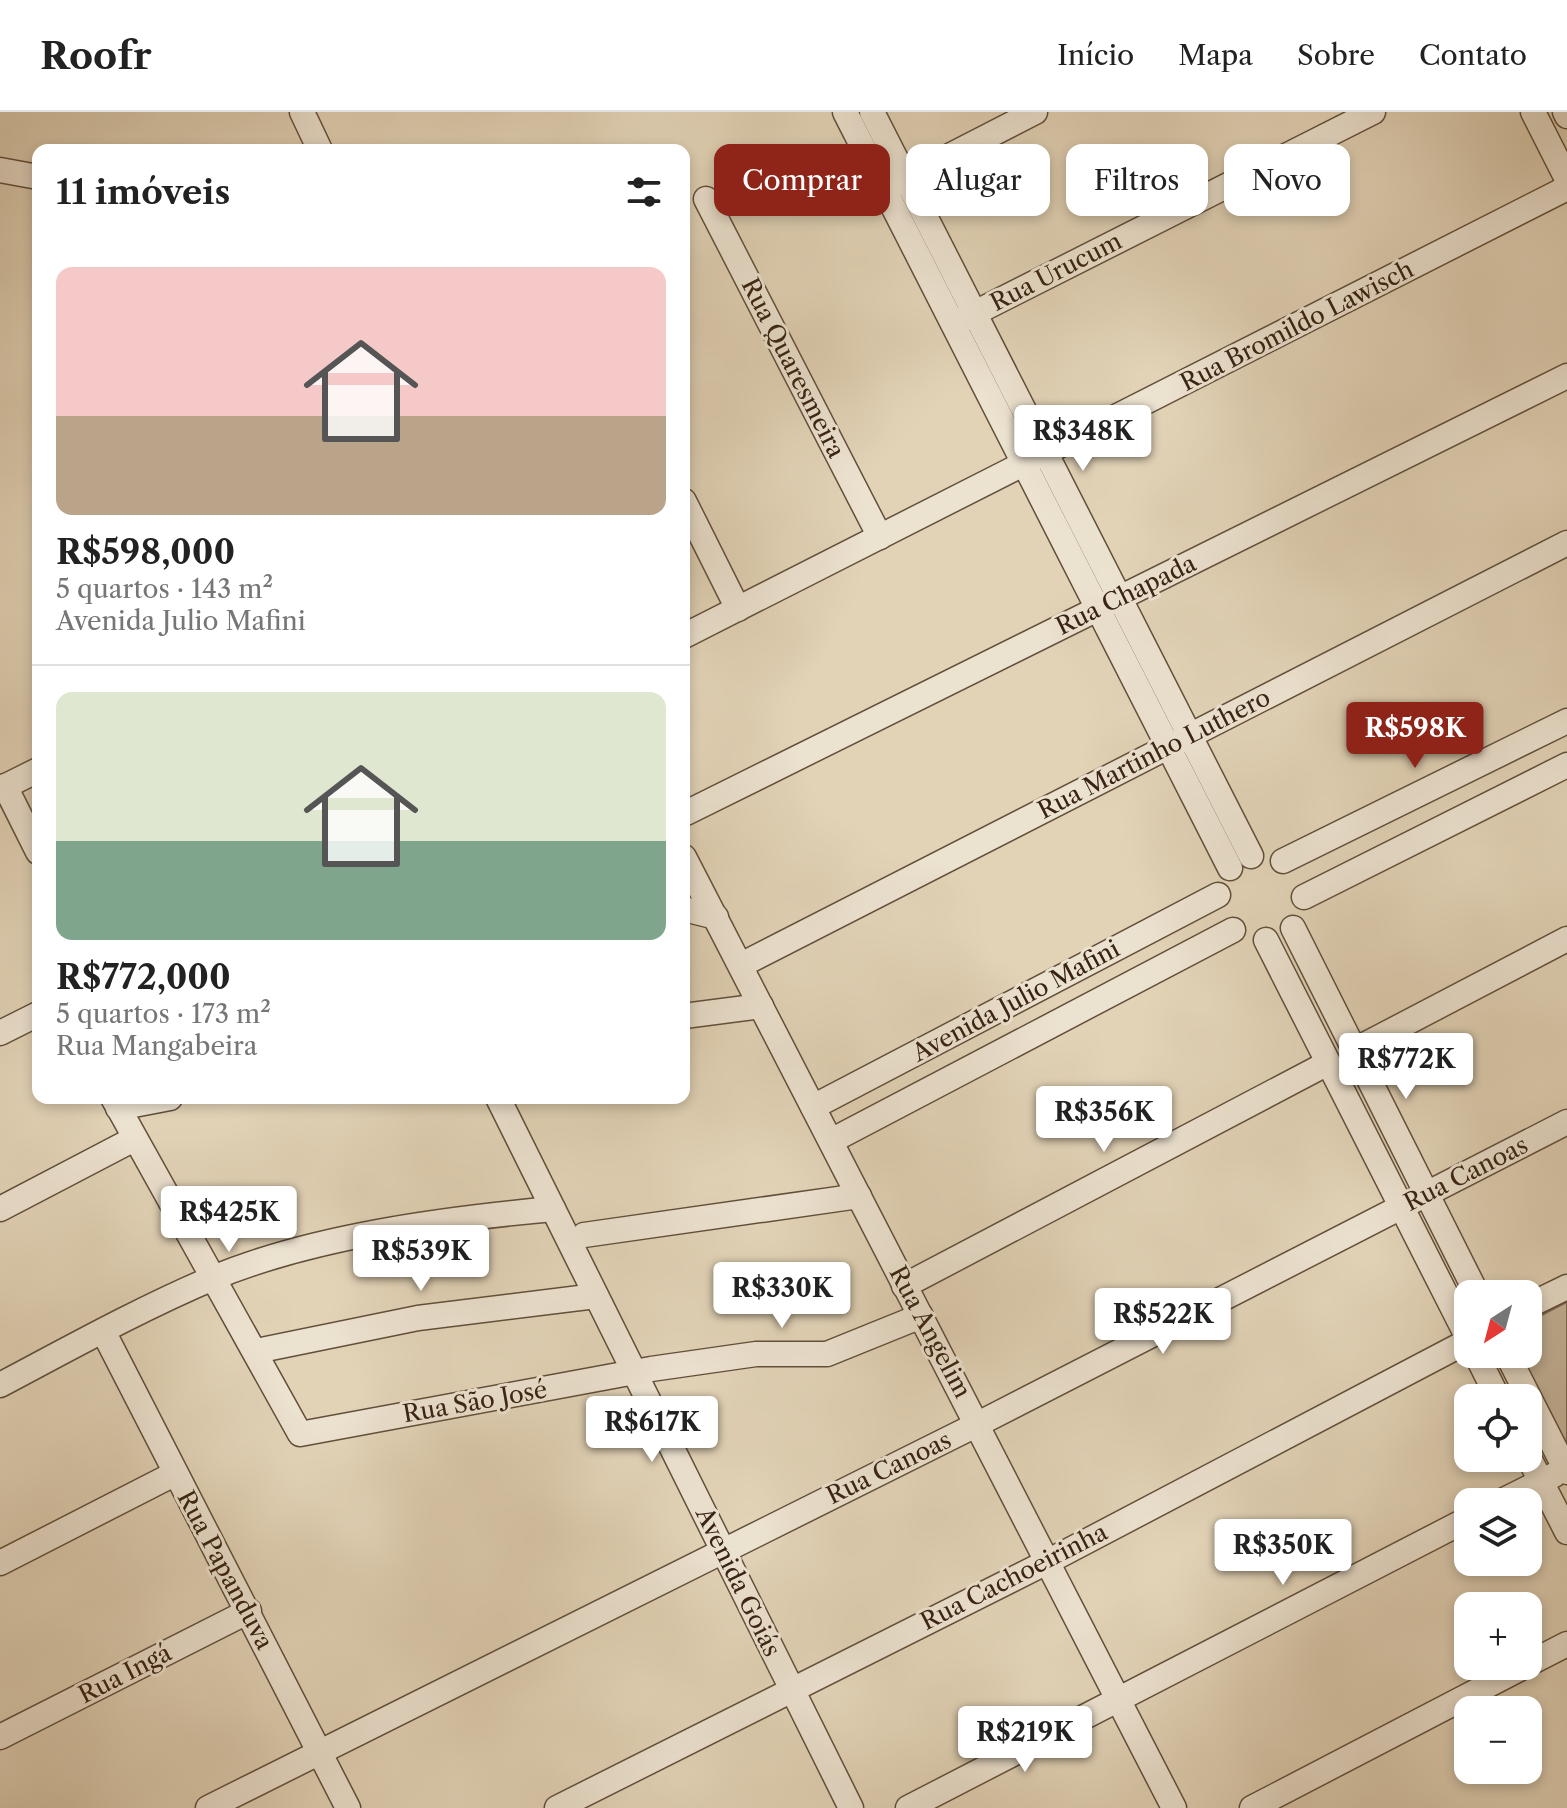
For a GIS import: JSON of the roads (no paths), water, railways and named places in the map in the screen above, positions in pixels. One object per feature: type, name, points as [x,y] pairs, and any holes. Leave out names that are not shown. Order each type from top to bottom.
[{"type":"street","points":[[302,112],[317,144]]},
{"type":"street","points":[[845,112],[895,184],[1035,458],[1120,598],[1251,856]]},
{"type":"street","points":[[872,112],[895,184]]},
{"type":"street","points":[[895,184],[1035,112]]},
{"type":"street","name":"Rua Urucum","points":[[964,319],[1373,112]]},
{"type":"street","points":[[1533,112],[1567,179]]},
{"type":"street","points":[[0,170],[32,176]]},
{"type":"street","name":"Rua Bromildo Lawisch","points":[[690,633],[1567,188]]},
{"type":"street","name":"Rua Quaresmeira","points":[[706,199],[880,537]]},
{"type":"street","name":"Rua Chapada","points":[[690,811],[1567,376]]},
{"type":"street","points":[[1035,458],[1098,609],[1230,868]]},
{"type":"street","points":[[690,513],[738,609]]},
{"type":"street","name":"Rua Martinho Luthero","points":[[741,965],[1567,543]]},
{"type":"street","points":[[1283,861],[1567,721]]},
{"type":"street","points":[[1304,897],[1567,765]]},
{"type":"street","points":[[32,773],[3,787],[32,841]]},
{"type":"street","points":[[1293,928],[1266,940],[1248,938],[1233,930],[1220,908],[1218,895],[1230,868],[1251,856],[1262,855],[1283,861],[1301,883],[1304,897],[1293,928],[1470,1280]]},
{"type":"street","name":"Rua Angelim","points":[[690,868],[1174,1808]]},
{"type":"street","name":"Avenida Julio Mafini","points":[[813,1107],[1218,895]]},
{"type":"street","points":[[690,910],[716,917]]},
{"type":"street","name":"Avenida Julio Mafini","points":[[831,1141],[1233,930]]},
{"type":"street","points":[[1353,1051],[1567,939]]},
{"type":"street","points":[[1266,940],[1454,1312]]},
{"type":"street","points":[[690,1015],[761,1006]]},
{"type":"street","points":[[0,1033],[32,1017]]},
{"type":"street","points":[[904,1286],[1326,1064]]},
{"type":"street","points":[[116,1104],[256,1351],[418,1318],[596,1296]]},
{"type":"street","name":"Avenida Goiás","points":[[501,1104],[596,1296],[642,1372]]},
{"type":"street","name":"Avenida Goiás","points":[[520,1104],[584,1235],[642,1372],[798,1687],[851,1808]]},
{"type":"street","name":"Rua Canoas","points":[[208,1808],[978,1424],[1567,1122]]},
{"type":"street","points":[[0,1209],[134,1139]]},
{"type":"street","points":[[584,1235],[859,1196]]},
{"type":"street","points":[[0,1385],[214,1277],[305,1250],[450,1219],[553,1209]]},
{"type":"street","points":[[1542,1299],[1567,1287]]},
{"type":"street","name":"Rua São José","points":[[256,1351],[300,1434],[756,1354],[827,1354],[921,1316]]},
{"type":"street","name":"Rua Papanduva","points":[[103,1331],[348,1808]]},
{"type":"street","name":"Rua Cachoeirinha","points":[[557,1808],[1049,1561],[1454,1347]]},
{"type":"street","points":[[1514,1368],[1566,1470],[1527,1488]]},
{"type":"street","points":[[1536,1472],[1567,1532]]},
{"type":"street","points":[[0,1563],[174,1474]]},
{"type":"street","points":[[908,1808],[1454,1526]]},
{"type":"street","name":"Rua Ingá","points":[[0,1737],[249,1611]]},
{"type":"street","points":[[1542,1657],[1567,1644]]},
{"type":"street","points":[[1252,1808],[1497,1680]]},
{"type":"street","name":"Avenida Goiás","points":[[798,1687],[867,1808]]}]
